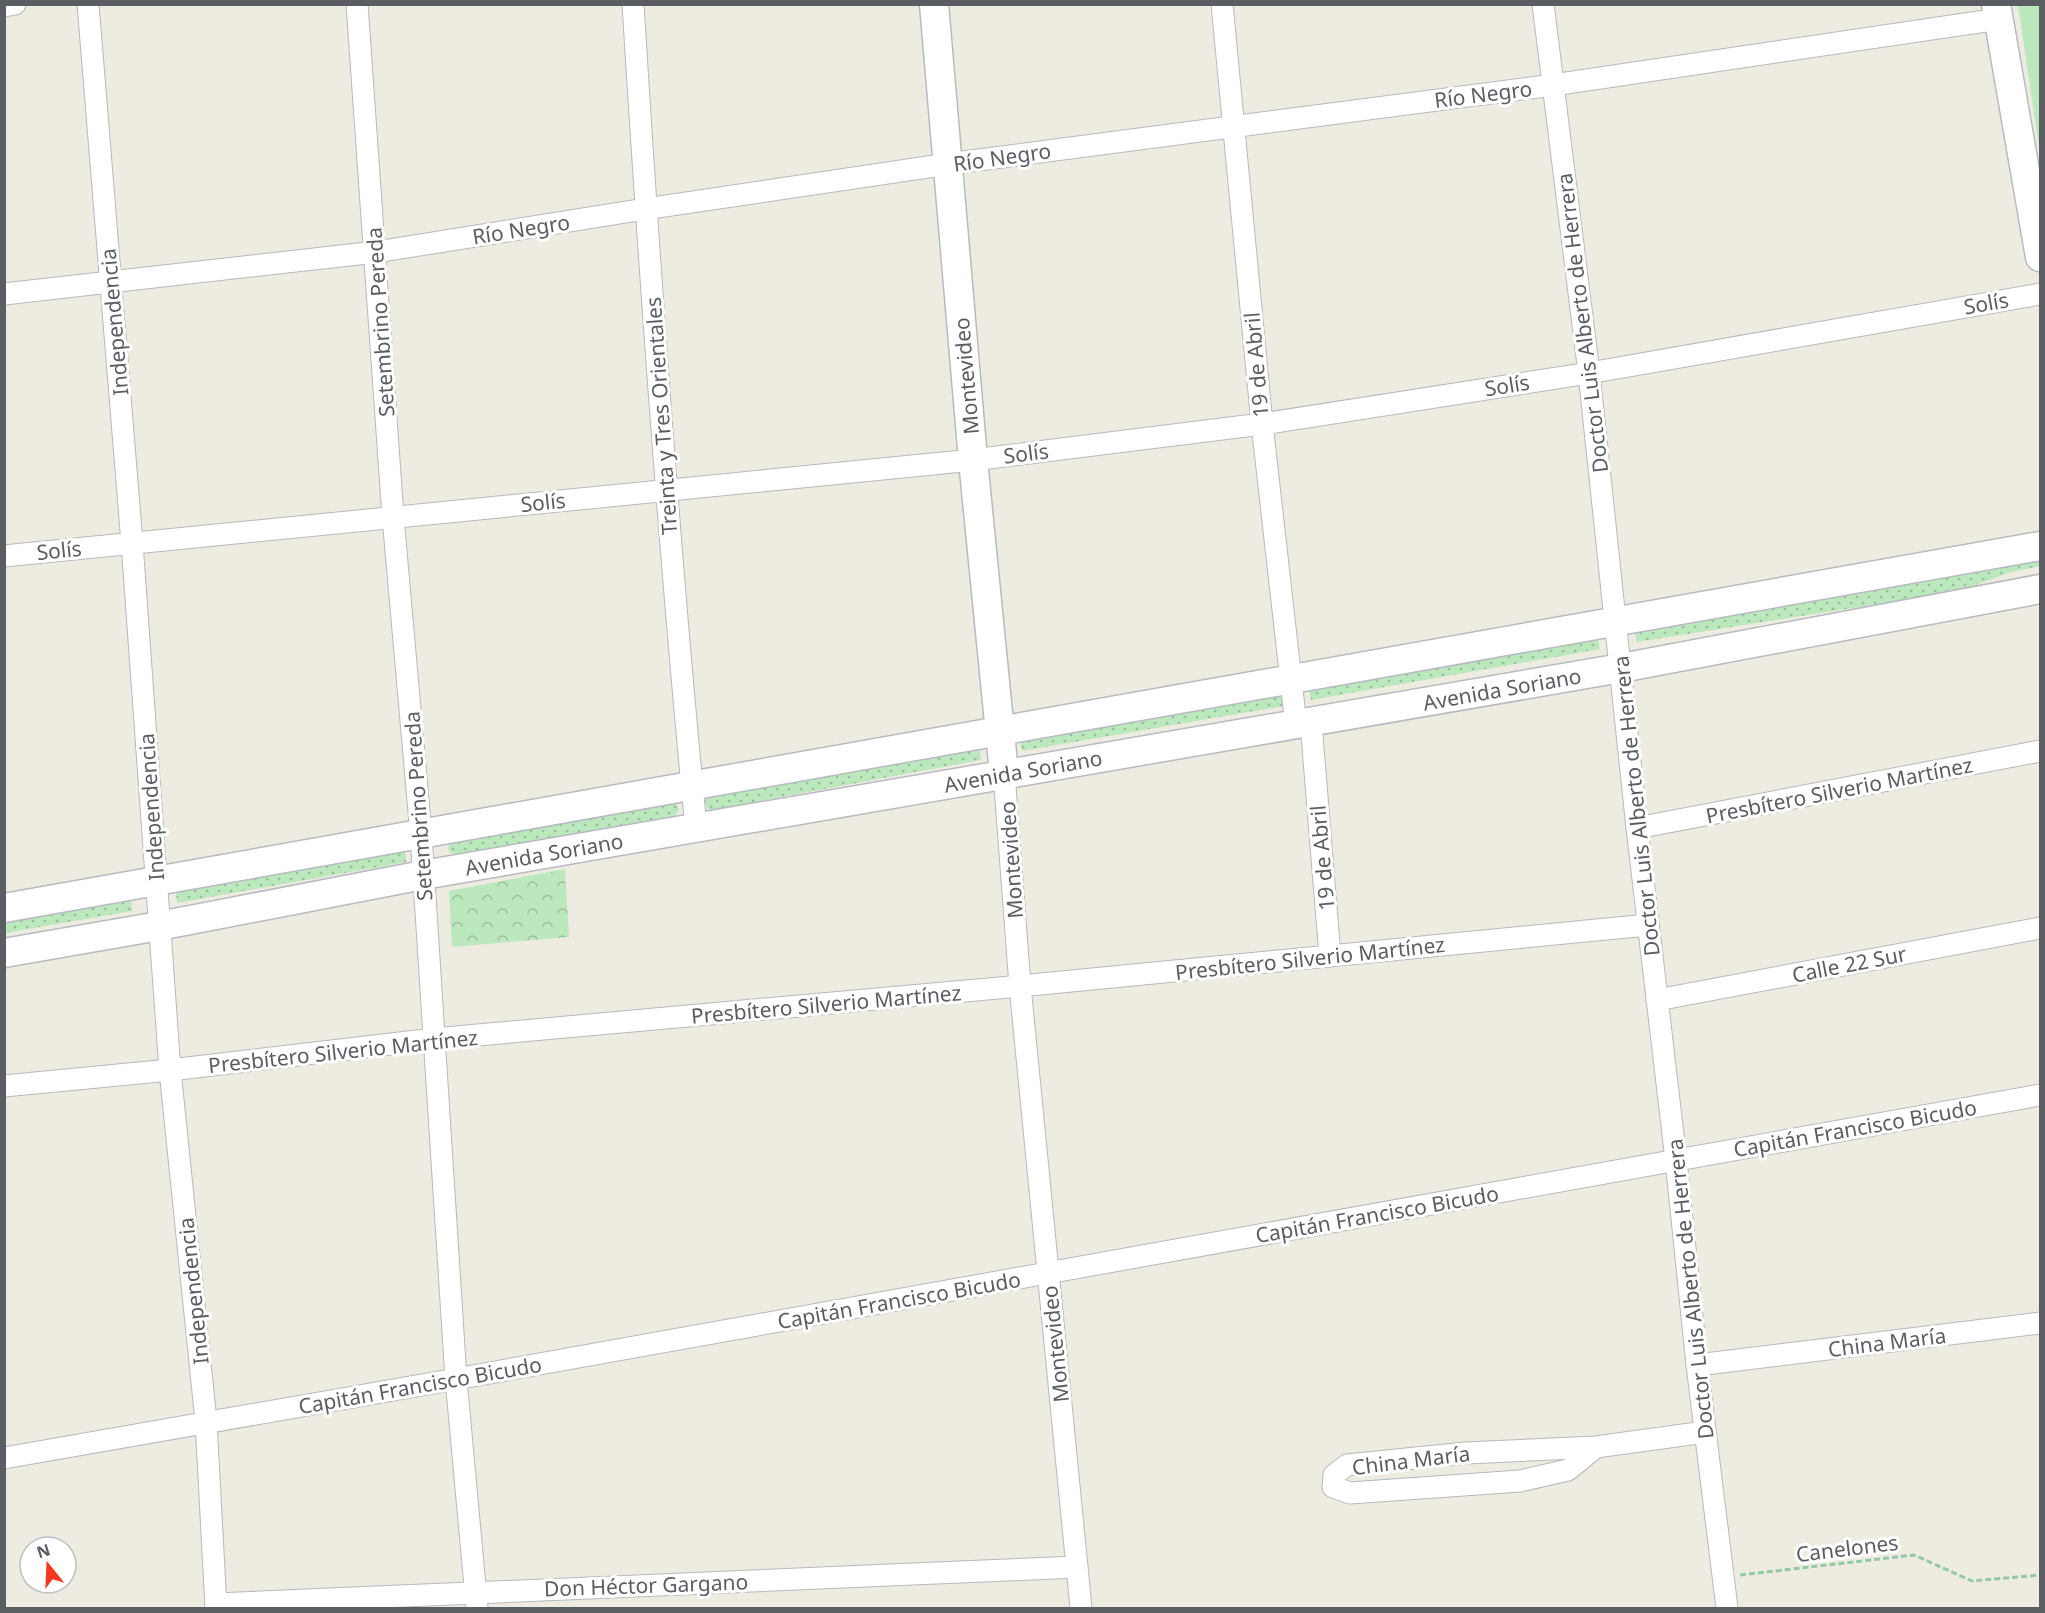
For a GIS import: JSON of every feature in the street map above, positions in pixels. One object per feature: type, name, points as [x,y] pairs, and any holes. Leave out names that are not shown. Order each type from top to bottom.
[{"type":"street","points":[[4,6],[15,4]]},
{"type":"street","name":"Independencia","points":[[88,4],[132,543],[170,1070],[206,1421],[216,1606]]},
{"type":"street","name":"Setembrino Pereda","points":[[357,4],[393,517],[421,834],[456,1379],[476,1600]]},
{"type":"street","name":"Treinta y Tres Orientales","points":[[633,4],[645,209],[666,490],[696,827]]},
{"type":"street","name":"Montevideo","points":[[934,4],[1004,774],[1020,986],[1081,1608]]},
{"type":"street","name":"19 de Abril","points":[[1222,4],[1262,424],[1290,679],[1304,724],[1330,956]]},
{"type":"street","name":"Doctor Luis Alberto de Herrera","points":[[1543,4],[1589,373],[1697,1365],[1727,1608]]},
{"type":"street","points":[[1997,12],[2040,257]]},
{"type":"street","name":"Río Negro","points":[[4,294],[376,252],[948,164],[1553,85],[1997,12]]},
{"type":"street","name":"Solís","points":[[4,556],[974,460],[1262,424],[1589,373],[2040,294]]},
{"type":"street","name":"Avenida Soriano","points":[[4,908],[2040,546]]},
{"type":"street","name":"Avenida Soriano","points":[[4,953],[159,926],[423,875],[1621,668],[2040,589]]},
{"type":"street","name":"Presbítero Silverio Martínez","points":[[1637,828],[2040,751]]},
{"type":"street","name":"Presbítero Silverio Martínez","points":[[4,1086],[170,1070],[434,1039],[1020,986],[1648,925]]},
{"type":"street","name":"Calle 22 Sur","points":[[1657,1000],[2040,928]]},
{"type":"street","name":"Capitán Francisco Bicudo","points":[[4,1458],[2040,1095]]},
{"type":"street","name":"China María","points":[[1697,1365],[2040,1323]]},
{"type":"street","name":"China María","points":[[1596,1447],[1568,1470],[1520,1481],[1350,1493],[1333,1487],[1334,1475],[1347,1465],[1466,1453],[1596,1447],[1706,1432]]},
{"type":"street","name":"Don Héctor Gargano","points":[[216,1606],[476,1600],[1077,1567]]},
{"type":"path","name":"Canelones","points":[[1724,1577],[1914,1555],[1972,1581],[2040,1575]]},
{"type":"green space","points":[[2018,5],[2040,5],[2040,153]]},
{"type":"green space","points":[[2040,558],[2040,566],[2011,572],[1959,591],[1637,642],[1634,625]]},
{"type":"green space","points":[[1597,633],[1600,649],[1311,700],[1308,683]]},
{"type":"green space","points":[[1282,690],[1284,706],[1022,751],[1019,735]]},
{"type":"green space","points":[[979,747],[981,760],[711,810],[705,803],[706,797]]},
{"type":"green space","points":[[675,802],[679,809],[675,816],[457,855],[450,852],[448,848],[451,842]]},
{"type":"green space","points":[[405,846],[406,862],[177,903],[175,886]]},
{"type":"green space","points":[[565,869],[569,937],[452,947],[449,891]]},
{"type":"green space","points":[[131,894],[132,911],[5,933],[5,917]]}]
